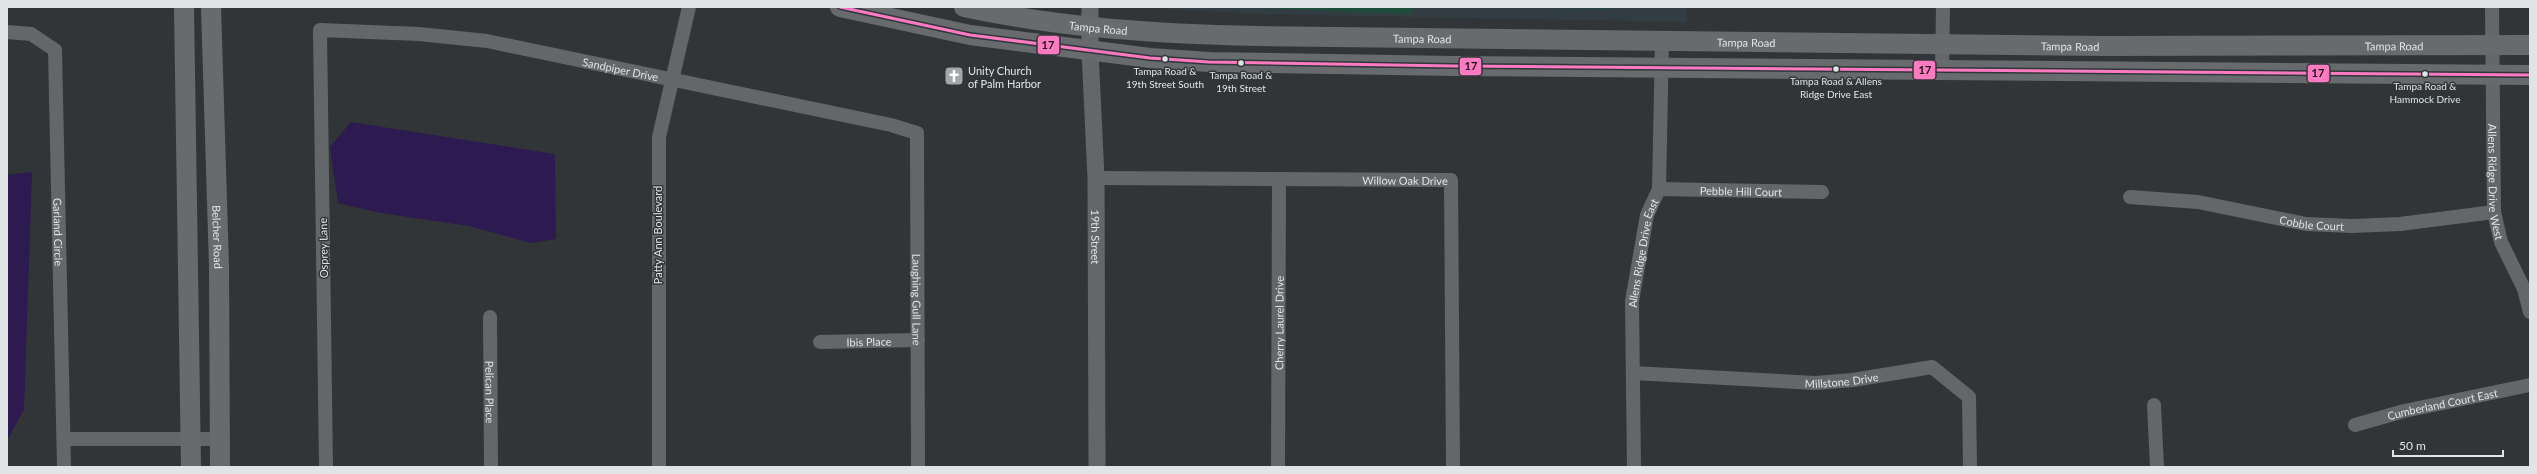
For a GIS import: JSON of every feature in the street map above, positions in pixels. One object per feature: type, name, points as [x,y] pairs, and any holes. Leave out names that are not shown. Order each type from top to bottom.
[{"type":"main road","points":[[184,7],[191,467]]},
{"type":"main road","name":"Belcher Road","points":[[211,7],[219,266],[220,467]]},
{"type":"main road","points":[[840,7],[970,35],[1150,58],[1209,62],[1454,66],[2530,75]]},
{"type":"main road","name":"Tampa Road","points":[[964,7],[1090,16],[1209,35],[1454,40],[1943,44],[2530,46]]},
{"type":"main road","points":[[1454,40],[1454,66]]},
{"type":"street","name":"Patty Ann Boulevard","points":[[659,467],[657,174],[659,137],[689,7]]},
{"type":"street","points":[[1942,70],[1944,7]]},
{"type":"street","name":"Allens Ridge Drive West","points":[[2492,7],[2494,74],[2494,212],[2501,242],[2524,289],[2530,312]]},
{"type":"street","name":"19th Street","points":[[1090,16],[1090,51],[1096,178],[1097,467]]},
{"type":"street","name":"Sandpiper Drive","points":[[320,30],[419,34],[487,41],[892,126],[917,133]]},
{"type":"street","name":"Osprey Lane","points":[[320,30],[326,467]]},
{"type":"street","name":"Garland Circle","points":[[7,32],[31,34],[55,50],[64,467]]},
{"type":"street","name":"Allens Ridge Drive East","points":[[1634,467],[1633,294],[1646,215],[1660,189],[1662,41]]},
{"type":"street","name":"Laughing Gull Lane","points":[[917,133],[918,467]]},
{"type":"street","name":"Willow Oak Drive","points":[[1096,178],[1451,180],[1453,467]]},
{"type":"street","name":"Cherry Laurel Drive","points":[[1278,467],[1279,179]]},
{"type":"street","name":"Pebble Hill Court","points":[[1660,189],[1822,192]]},
{"type":"street","name":"Cobble Court","points":[[2130,196],[2198,202],[2306,224],[2352,226],[2400,224],[2494,212]]},
{"type":"street","name":"Pelican Place","points":[[490,317],[491,467]]},
{"type":"street","name":"Ibis Place","points":[[820,342],[918,340]]},
{"type":"street","name":"Millstone Drive","points":[[1633,373],[1815,383],[1853,380],[1932,367],[1969,397],[1970,467]]},
{"type":"street","name":"Cumberland Court East","points":[[2355,425],[2404,411],[2530,385]]},
{"type":"street","points":[[2154,405],[2156,467]]},
{"type":"street","points":[[64,439],[220,440]]},
{"type":"shaded area","points":[[1135,7],[1687,7],[1687,22],[1256,14]]},
{"type":"shaded area","points":[[351,122],[555,154],[556,239],[531,243],[469,226],[381,213],[338,203],[330,147]]},
{"type":"shaded area","points":[[32,172],[24,409],[7,441],[7,175]]},
{"type":"green space","points":[[1230,7],[1412,7],[1412,14]]},
{"type":"green space","points":[[1492,7],[1608,7],[1608,9]]},
{"type":"transit line","name":"17","points":[[840,7],[970,35],[1150,58],[1209,62],[1454,66],[2530,75]]},
{"type":"place","name":"Tampa Road & 19th Street South","points":[[1165,59]]},
{"type":"place","name":"Tampa Road & 19th Street","points":[[1241,63]]},
{"type":"place","name":"Tampa Road & Allens Ridge Drive East","points":[[1836,69]]},
{"type":"place","name":"Tampa Road & Hammock Drive","points":[[2425,74]]},
{"type":"place","name":"Unity Church of Palm Harbor","points":[[954,76]]}]
